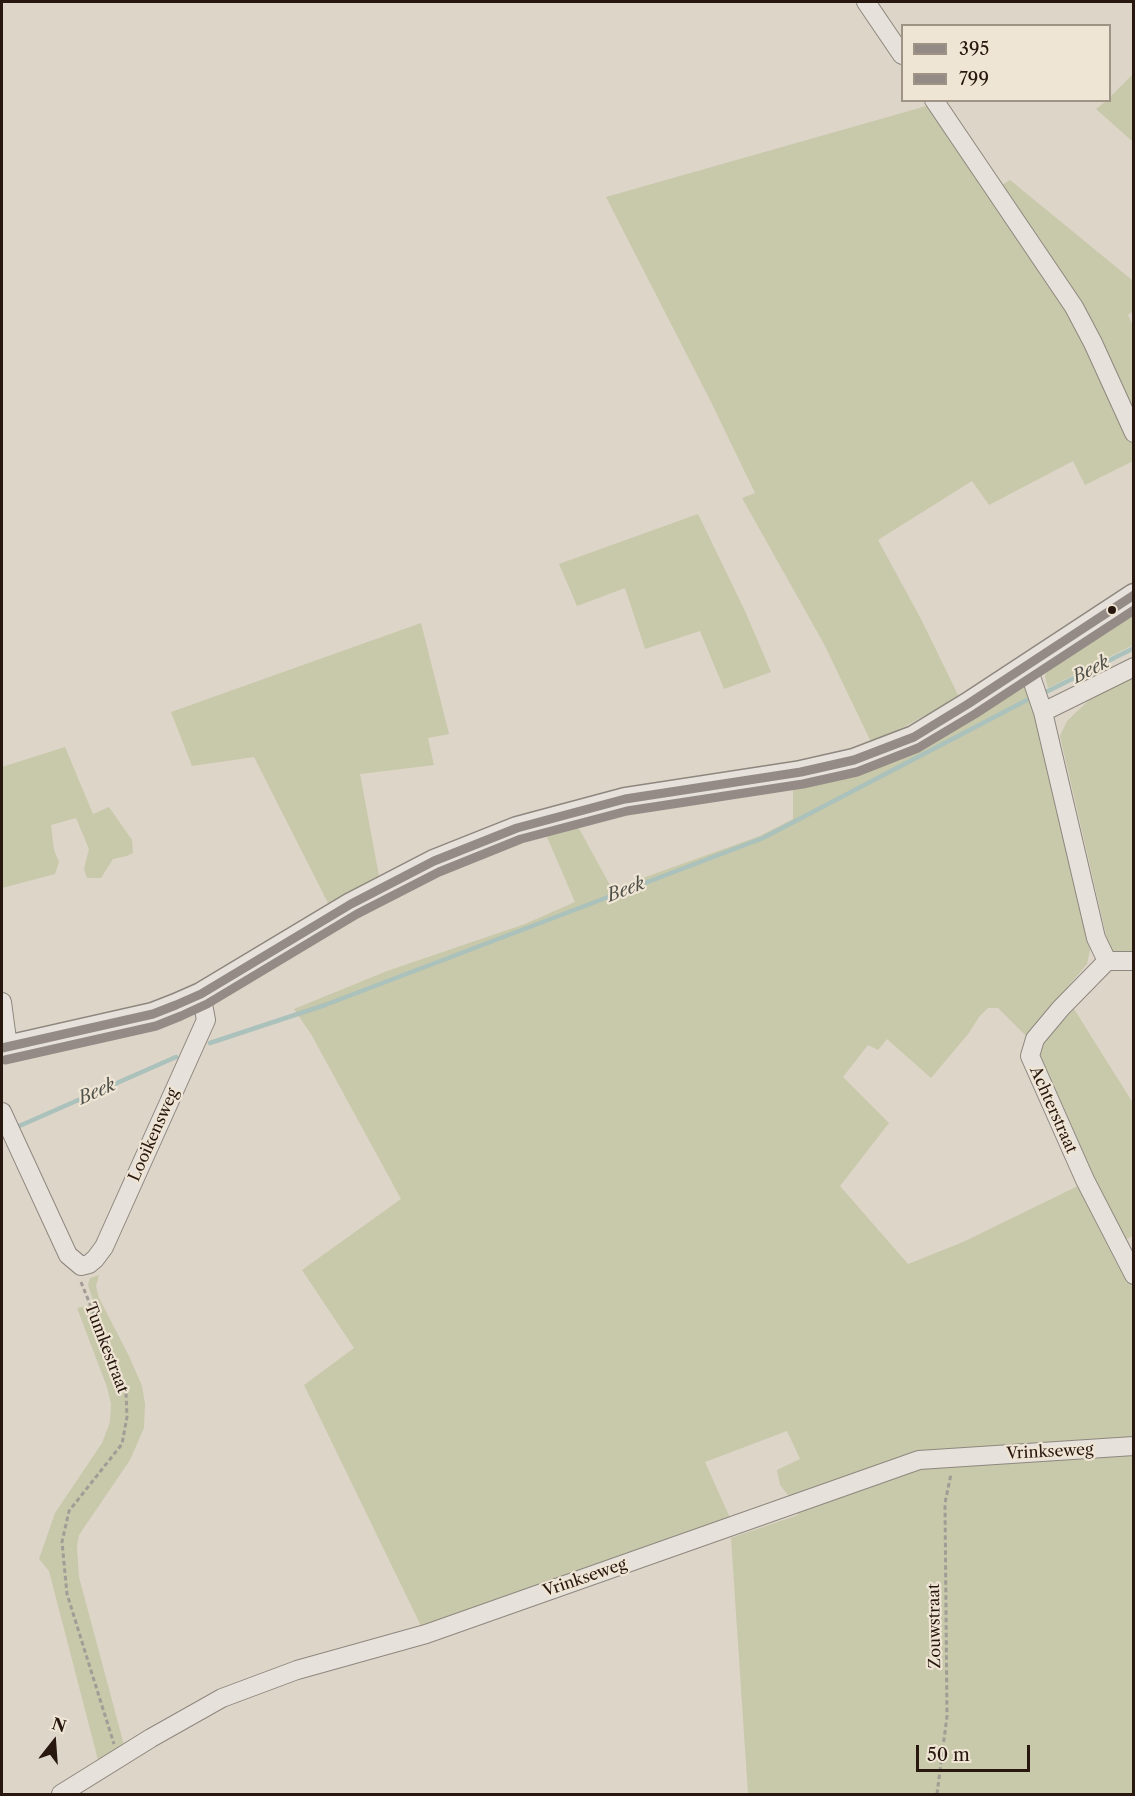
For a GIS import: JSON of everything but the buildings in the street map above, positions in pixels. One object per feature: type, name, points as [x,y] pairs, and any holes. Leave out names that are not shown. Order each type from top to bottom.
[{"type":"street","points":[[866,2],[901,52]]},
{"type":"street","points":[[935,102],[1050,268],[1074,307],[1134,433]]},
{"type":"street","points":[[2,1002],[5,1048],[153,1014],[201,994],[351,904],[434,861],[517,828],[625,799],[801,772],[854,760],[914,737],[1134,595]]},
{"type":"street","points":[[1027,665],[1043,712],[1096,938],[1107,961],[1134,961]]},
{"type":"street","points":[[1043,712],[1134,667]]},
{"type":"street","name":"Achterstraat","points":[[1107,961],[1061,1008],[1035,1039],[1029,1056],[1085,1180],[1134,1275]]},
{"type":"street","name":"Looikensweg","points":[[81,1266],[95,1259],[104,1247],[206,1020],[201,994]]},
{"type":"street","points":[[2,1112],[68,1255],[81,1266]]},
{"type":"street","name":"Vrinkseweg","points":[[61,1794],[119,1757],[222,1698],[297,1670],[426,1634],[919,1460],[1134,1446]]},
{"type":"path","name":"Tumkestraat","points":[[81,1266],[81,1284],[126,1393],[127,1417],[122,1444],[69,1511],[62,1542],[67,1594],[119,1757]]},
{"type":"path","name":"Zouwstraat","points":[[938,1794],[947,1716],[945,1503],[955,1457]]},
{"type":"green space","points":[[1133,74],[1133,142],[1096,109],[1105,102],[1111,102],[1111,96]]},
{"type":"green space","points":[[930,105],[1060,298],[1081,335],[1134,446],[1133,461],[1085,485],[1073,461],[989,505],[972,481],[878,540],[921,619],[959,697],[872,744],[824,644],[742,498],[755,493],[606,197]]},
{"type":"green space","points":[[1010,180],[1133,279],[1133,311],[1128,315],[1133,326],[1133,411],[1130,412],[1096,329],[997,188]]},
{"type":"green space","points":[[698,514],[745,611],[771,672],[724,689],[700,631],[645,649],[625,588],[577,606],[559,564]]},
{"type":"green space","points":[[1133,606],[1133,645],[1048,688],[1045,676],[1052,661]]},
{"type":"green space","points":[[421,623],[449,734],[428,738],[434,765],[360,774],[379,876],[328,903],[254,757],[192,766],[171,712]]},
{"type":"green space","points":[[1133,676],[1134,952],[1116,954],[1111,950],[1107,939],[1060,736],[1067,721],[1088,701]]},
{"type":"green space","points":[[1024,681],[1033,709],[1090,950],[1087,964],[1026,1036],[998,1008],[988,1008],[931,1078],[887,1039],[878,1050],[868,1045],[843,1077],[889,1123],[840,1186],[908,1264],[963,1242],[1082,1184],[1133,1284],[1133,1794],[748,1794],[731,1538],[798,1515],[780,1485],[777,1470],[800,1459],[787,1431],[705,1462],[731,1520],[422,1628],[304,1385],[354,1348],[302,1270],[401,1199],[311,1034],[294,1009],[387,971],[525,924],[575,902],[544,830],[575,821],[612,889],[760,836],[793,819],[793,785],[859,769]]},
{"type":"green space","points":[[65,747],[93,814],[109,807],[132,840],[133,853],[113,859],[101,878],[87,878],[84,869],[89,849],[76,818],[51,825],[54,850],[59,862],[55,874],[2,888],[2,767]]},
{"type":"green space","points":[[1074,1009],[1133,1103],[1133,1236],[1122,1241],[1043,1070],[1040,1053],[1043,1043]]},
{"type":"green space","points":[[99,1275],[96,1286],[99,1298],[129,1356],[142,1386],[145,1404],[144,1428],[130,1460],[79,1535],[77,1547],[79,1577],[124,1745],[98,1760],[49,1571],[39,1559],[55,1513],[102,1443],[110,1422],[111,1404],[107,1387],[77,1308],[94,1304],[88,1285],[90,1278]]},
{"type":"waterway","name":"Beek","points":[[1048,691],[1134,648]]},
{"type":"waterway","name":"Beek","points":[[210,1043],[325,1005],[763,838],[1027,700]]},
{"type":"waterway","name":"Beek","points":[[17,1127],[176,1057]]},
{"type":"transit line","name":"395","points":[[2,1048],[153,1014],[176,1005],[201,994],[351,904],[434,861],[517,828],[625,799],[801,772],[854,760],[914,737],[1134,595]]},
{"type":"transit line","name":"799","points":[[5,1060],[156,1026],[181,1016],[207,1004],[357,914],[439,872],[521,839],[627,811],[803,784],[857,772],[918,748],[975,714],[1134,610]]}]
